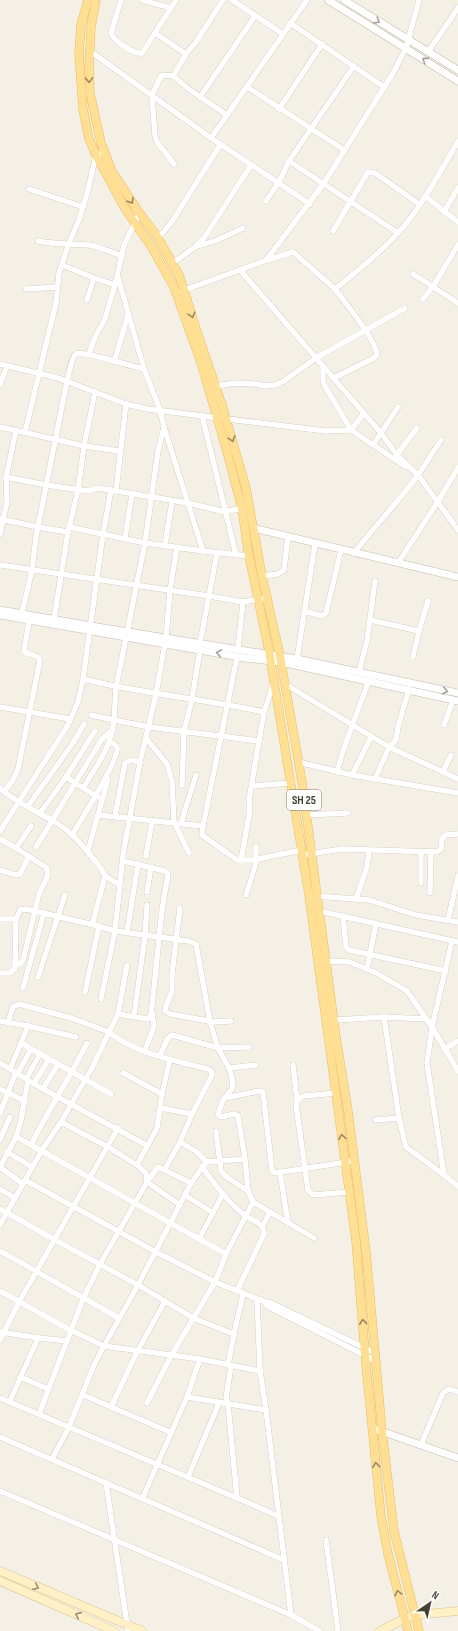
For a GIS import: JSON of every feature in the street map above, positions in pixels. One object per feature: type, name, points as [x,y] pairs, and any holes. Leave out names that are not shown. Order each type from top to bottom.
[{"type":"main road","points":[[88,0],[81,25],[79,54],[84,116],[89,139],[127,212],[151,246],[180,292],[242,508],[249,556],[271,658],[305,853],[309,895],[322,961],[336,1093],[349,1162],[349,1192],[354,1224],[381,1516],[387,1548],[408,1631]]},
{"type":"main road","name":"SH 25","points":[[96,0],[91,27],[90,93],[104,153],[112,171],[140,214],[158,238],[173,263],[180,292],[197,332],[216,386],[246,488],[262,576],[281,659],[306,815],[305,853],[318,896],[322,961],[335,1020],[348,1111],[349,1162],[363,1224],[382,1431],[394,1531],[419,1631]]},
{"type":"main road","points":[[84,116],[94,115]]},
{"type":"main road","points":[[354,1224],[363,1224]]},
{"type":"main road","points":[[0,1572],[127,1628],[142,1631]]},
{"type":"main road","points":[[0,1582],[114,1631]]},
{"type":"main road","points":[[380,1631],[415,1615],[458,1611]]},
{"type":"street","points":[[121,0],[111,28],[112,37],[134,53],[138,54],[142,53],[176,0]]},
{"type":"street","points":[[142,0],[171,8]]},
{"type":"street","points":[[173,76],[186,54],[196,42],[224,0]]},
{"type":"street","points":[[232,0],[283,34]]},
{"type":"street","points":[[211,138],[307,0]]},
{"type":"street","points":[[328,0],[458,81]]},
{"type":"street","points":[[344,0],[458,70]]},
{"type":"street","points":[[267,260],[310,204],[384,87],[406,48],[419,0]]},
{"type":"street","points":[[428,52],[456,15],[458,8]]},
{"type":"street","points":[[200,97],[255,16]]},
{"type":"street","points":[[290,23],[384,87]]},
{"type":"street","points":[[155,33],[186,54]]},
{"type":"street","points":[[279,109],[322,44]]},
{"type":"street","points":[[90,51],[220,145],[279,182],[310,204]]},
{"type":"street","points":[[266,201],[279,182],[289,161],[354,66]]},
{"type":"street","points":[[174,164],[157,142],[155,136],[152,95],[161,76],[173,76],[200,97],[227,115]]},
{"type":"street","points":[[247,87],[344,150]]},
{"type":"street","points":[[335,289],[372,258],[398,233],[425,196],[458,142]]},
{"type":"street","points":[[158,238],[171,223],[220,145]]},
{"type":"street","points":[[25,432],[56,303],[57,286],[62,265],[69,243],[79,220],[96,155],[104,153]]},
{"type":"street","points":[[289,161],[398,233]]},
{"type":"street","points":[[173,263],[195,247],[204,238],[251,165]]},
{"type":"street","points":[[333,231],[366,173],[371,171],[419,204]]},
{"type":"street","points":[[444,212],[458,188]]},
{"type":"street","points":[[29,189],[83,207]]},
{"type":"street","points":[[425,196],[458,222]]},
{"type":"street","points":[[89,354],[95,337],[105,319],[118,274],[124,245],[140,214]]},
{"type":"street","points":[[195,247],[217,240],[242,228]]},
{"type":"street","points":[[38,241],[61,245],[69,243],[97,247],[122,256]]},
{"type":"street","points":[[423,299],[433,286],[458,245]]},
{"type":"street","points":[[180,292],[267,260],[291,252],[296,253],[335,289],[376,349],[377,354],[374,358],[334,378]]},
{"type":"street","points":[[62,265],[115,285]]},
{"type":"street","points":[[240,270],[381,433],[395,457]]},
{"type":"street","points":[[118,274],[144,369],[160,410],[203,551]]},
{"type":"street","points":[[412,274],[458,303]]},
{"type":"street","points":[[87,300],[94,278]]},
{"type":"street","points":[[26,289],[57,286]]},
{"type":"street","points":[[216,386],[235,383],[265,386],[275,385],[316,358],[405,308]]},
{"type":"street","points":[[114,362],[129,314]]},
{"type":"street","points":[[21,616],[32,570],[46,485],[73,358],[76,354],[89,354],[144,369]]},
{"type":"street","points":[[0,364],[67,381],[126,404],[202,416],[326,431],[351,430]]},
{"type":"street","points":[[0,384],[6,366]]},
{"type":"street","points":[[323,366],[324,386],[351,430],[373,445],[395,457],[418,475],[458,530]]},
{"type":"street","points":[[54,619],[68,529],[78,490],[84,446],[95,392]]},
{"type":"street","points":[[0,831],[20,802],[70,719],[78,702],[83,679],[103,534],[120,451],[126,404]]},
{"type":"street","points":[[373,445],[398,406]]},
{"type":"street","points":[[351,430],[364,413]]},
{"type":"street","points":[[202,416],[236,555]]},
{"type":"street","points":[[0,427],[84,446],[120,451]]},
{"type":"street","points":[[83,788],[107,750],[113,730],[116,687],[145,543],[153,497],[158,451],[164,427]]},
{"type":"street","points":[[395,457],[417,428]]},
{"type":"street","points":[[0,534],[2,519],[7,502],[6,477],[11,448],[16,431]]},
{"type":"street","points":[[354,553],[368,534],[390,512],[418,475],[441,440]]},
{"type":"street","points":[[398,563],[458,468]]},
{"type":"street","points":[[6,477],[78,490],[88,491],[98,488],[113,490],[225,512],[242,508]]},
{"type":"street","points":[[125,538],[132,494]]},
{"type":"street","points":[[165,545],[172,501]]},
{"type":"street","points":[[2,519],[38,527],[68,529],[103,534],[145,543],[249,556]]},
{"type":"street","points":[[253,528],[458,577]]},
{"type":"street","points":[[262,576],[278,574],[284,570],[288,537]]},
{"type":"street","points":[[297,659],[315,544]]},
{"type":"street","points":[[101,999],[115,931],[122,861],[140,762],[156,694],[165,641],[170,590],[177,547]]},
{"type":"street","points":[[304,611],[322,616],[326,613],[341,550]]},
{"type":"street","points":[[182,785],[184,731],[192,699],[217,553]]},
{"type":"street","points":[[0,565],[61,573],[243,602],[267,598]]},
{"type":"street","points":[[358,672],[367,641],[375,581]]},
{"type":"street","points":[[413,657],[428,601]]},
{"type":"street","points":[[243,602],[238,653],[203,826],[202,833],[204,837],[233,858],[241,860],[256,860],[336,850],[440,851],[442,839],[445,835],[458,834]]},
{"type":"street","points":[[0,610],[21,616],[29,621],[90,629],[271,658],[297,659],[458,694]]},
{"type":"street","points":[[0,615],[54,619],[90,629]]},
{"type":"street","points":[[370,620],[419,631]]},
{"type":"street","points":[[29,621],[24,651],[36,656],[40,660],[28,713],[18,769],[14,780],[2,790],[51,820],[72,835],[88,851],[102,869],[105,876],[120,885]]},
{"type":"street","points":[[281,659],[456,700],[444,724]]},
{"type":"street","points":[[83,679],[116,687],[227,704],[264,712]]},
{"type":"street","points":[[241,860],[250,810],[248,800],[252,786],[264,712],[274,680]]},
{"type":"street","points":[[337,772],[343,751],[369,680]]},
{"type":"street","points":[[284,684],[389,747],[458,779]]},
{"type":"street","points":[[375,779],[389,747],[396,740],[398,727],[409,689]]},
{"type":"street","points":[[0,707],[70,719]]},
{"type":"street","points":[[91,715],[149,727],[259,741]]},
{"type":"street","points":[[28,806],[73,743],[84,724]]},
{"type":"street","points":[[36,847],[51,820],[102,739],[113,730]]},
{"type":"street","points":[[40,813],[66,777],[94,731]]},
{"type":"street","points":[[352,775],[371,737]]},
{"type":"street","points":[[146,738],[167,764],[172,781],[174,822],[189,853]]},
{"type":"street","points":[[88,851],[117,749],[116,745],[110,742]]},
{"type":"street","points":[[443,772],[451,755]]},
{"type":"street","points":[[115,816],[126,763],[130,760],[140,762]]},
{"type":"street","points":[[298,762],[352,775],[458,793]]},
{"type":"street","points":[[72,835],[95,795],[110,773]]},
{"type":"street","points":[[181,823],[196,776]]},
{"type":"street","points":[[66,777],[102,799]]},
{"type":"street","points":[[252,786],[292,783]]},
{"type":"street","points":[[306,815],[348,813]]},
{"type":"street","points":[[98,815],[203,826]]},
{"type":"street","points":[[146,856],[152,821]]},
{"type":"street","points":[[16,848],[31,826]]},
{"type":"street","points":[[0,839],[29,856],[48,871],[48,875],[38,894],[22,960],[20,964],[15,964]]},
{"type":"street","points":[[246,896],[256,860],[256,846]]},
{"type":"street","points":[[356,899],[367,867],[369,851]]},
{"type":"street","points":[[421,852],[421,883]]},
{"type":"street","points":[[430,893],[431,852]]},
{"type":"street","points":[[0,870],[16,875],[20,874],[29,856]]},
{"type":"street","points":[[118,1014],[147,1019],[151,1016],[159,938],[168,874],[165,871],[151,867],[122,861]]},
{"type":"street","points":[[127,932],[138,864]]},
{"type":"street","points":[[146,892],[151,867]]},
{"type":"street","points":[[90,924],[92,922],[105,876]]},
{"type":"street","points":[[448,920],[458,876]]},
{"type":"street","points":[[38,977],[65,895]]},
{"type":"street","points":[[309,895],[369,900],[416,915],[458,922]]},
{"type":"street","points":[[134,1016],[145,936],[147,905]]},
{"type":"street","points":[[180,908],[172,974],[173,988],[165,1011],[170,1014],[210,1022],[231,1021]]},
{"type":"street","points":[[0,973],[10,973],[13,971],[15,964],[16,919],[20,910],[23,909],[115,931],[188,941],[196,944],[210,1022],[218,1048],[229,1068],[233,1085],[232,1090],[225,1098],[218,1114],[222,1117],[234,1114],[238,1116],[245,1159],[248,1191],[253,1202],[314,1238]]},
{"type":"street","points":[[319,911],[455,942],[432,1027],[427,1068],[444,1175]]},
{"type":"street","points":[[23,988],[44,913]]},
{"type":"street","points":[[343,916],[347,949],[446,971]]},
{"type":"street","points":[[0,919],[16,919]]},
{"type":"street","points":[[367,969],[376,923]]},
{"type":"street","points":[[85,992],[99,926]]},
{"type":"street","points":[[322,961],[350,962],[367,969],[407,991],[432,1027],[458,1071]]},
{"type":"street","points":[[0,1225],[42,1150],[61,1122],[110,1032],[118,1014],[127,966]]},
{"type":"street","points":[[8,1023],[13,1007],[19,1004],[71,1018],[110,1032],[128,1044],[170,1060],[211,1071],[212,1075],[192,1114],[180,1142],[165,1169]]},
{"type":"street","points":[[145,1050],[154,1027],[152,1011]]},
{"type":"street","points":[[335,1020],[384,1017],[426,1019]]},
{"type":"street","points":[[384,1017],[399,1118],[406,1147],[458,1186]]},
{"type":"street","points":[[0,1021],[76,1037]]},
{"type":"street","points":[[0,1113],[15,1072],[21,1043],[28,1026]]},
{"type":"street","points":[[160,1056],[168,1038],[172,1035],[218,1048],[249,1047]]},
{"type":"street","points":[[444,1049],[458,1041]]},
{"type":"street","points":[[21,1043],[112,1094]]},
{"type":"street","points":[[31,1145],[73,1073],[87,1043]]},
{"type":"street","points":[[15,1072],[31,1049]]},
{"type":"street","points":[[40,1054],[27,1079],[25,1101],[16,1138],[4,1154],[1,1164],[2,1170],[74,1207],[119,1233],[215,1282],[260,1300],[269,1306],[376,1357]]},
{"type":"street","points":[[34,1083],[49,1059]]},
{"type":"street","points":[[137,1165],[158,1128],[162,1094],[170,1060]]},
{"type":"street","points":[[0,1063],[43,1089],[118,1128],[148,1146]]},
{"type":"street","points":[[43,1089],[58,1064]]},
{"type":"street","points":[[229,1068],[256,1065]]},
{"type":"street","points":[[293,1065],[297,1100],[296,1105],[308,1190],[313,1195],[349,1192]]},
{"type":"street","points":[[123,1072],[162,1094]]},
{"type":"street","points":[[0,1091],[25,1101]]},
{"type":"street","points":[[225,1098],[259,1091],[263,1092],[272,1170],[275,1173],[349,1162]]},
{"type":"street","points":[[297,1100],[304,1096],[336,1093]]},
{"type":"street","points":[[161,1108],[192,1114]]},
{"type":"street","points":[[0,1140],[10,1117]]},
{"type":"street","points":[[376,1120],[399,1118]]},
{"type":"street","points":[[61,1122],[108,1147],[137,1165],[146,1173],[147,1182],[180,1205]]},
{"type":"street","points":[[0,1340],[1,1333],[38,1271],[118,1128]]},
{"type":"street","points":[[216,1131],[222,1173],[248,1191]]},
{"type":"street","points":[[16,1138],[42,1150],[135,1204],[171,1222],[226,1254]]},
{"type":"street","points":[[180,1142],[197,1152],[207,1162],[245,1159]]},
{"type":"street","points":[[4,1154],[32,1167]]},
{"type":"street","points":[[52,1460],[69,1427],[104,1346],[156,1252],[191,1183],[207,1162]]},
{"type":"street","points":[[39,1414],[68,1341],[70,1330],[83,1298],[100,1264],[147,1182],[158,1166],[191,1183]]},
{"type":"street","points":[[202,1167],[230,1202],[262,1227],[264,1234],[240,1292],[226,1394],[237,1498]]},
{"type":"street","points":[[280,1172],[288,1223]]},
{"type":"street","points":[[0,1190],[15,1198]]},
{"type":"street","points":[[199,1239],[224,1194]]},
{"type":"street","points":[[186,1195],[213,1213]]},
{"type":"street","points":[[147,1403],[171,1356],[215,1282],[226,1254],[253,1202]]},
{"type":"street","points":[[0,1209],[138,1284],[193,1318],[234,1334]]},
{"type":"street","points":[[262,1227],[270,1212]]},
{"type":"street","points":[[0,1251],[38,1271],[119,1318]]},
{"type":"street","points":[[0,1291],[70,1330],[104,1346],[200,1359],[260,1371]]},
{"type":"street","points":[[260,1300],[260,1371],[291,1615]]},
{"type":"street","points":[[111,1407],[138,1350],[165,1301]]},
{"type":"street","points":[[1,1333],[68,1341]]},
{"type":"street","points":[[10,1401],[38,1338]]},
{"type":"street","points":[[142,1499],[187,1397],[200,1359]]},
{"type":"street","points":[[20,1377],[48,1389]]},
{"type":"street","points":[[421,1445],[443,1393],[449,1389],[458,1392]]},
{"type":"street","points":[[83,1395],[172,1433]]},
{"type":"street","points":[[187,1397],[266,1410]]},
{"type":"street","points":[[0,1398],[278,1516]]},
{"type":"street","points":[[188,1477],[219,1403]]},
{"type":"street","points":[[372,1428],[458,1458]]},
{"type":"street","points":[[0,1437],[284,1560]]},
{"type":"street","points":[[106,1483],[127,1628]]},
{"type":"street","points":[[0,1491],[291,1615],[319,1631]]},
{"type":"street","points":[[326,1540],[338,1631]]}]
